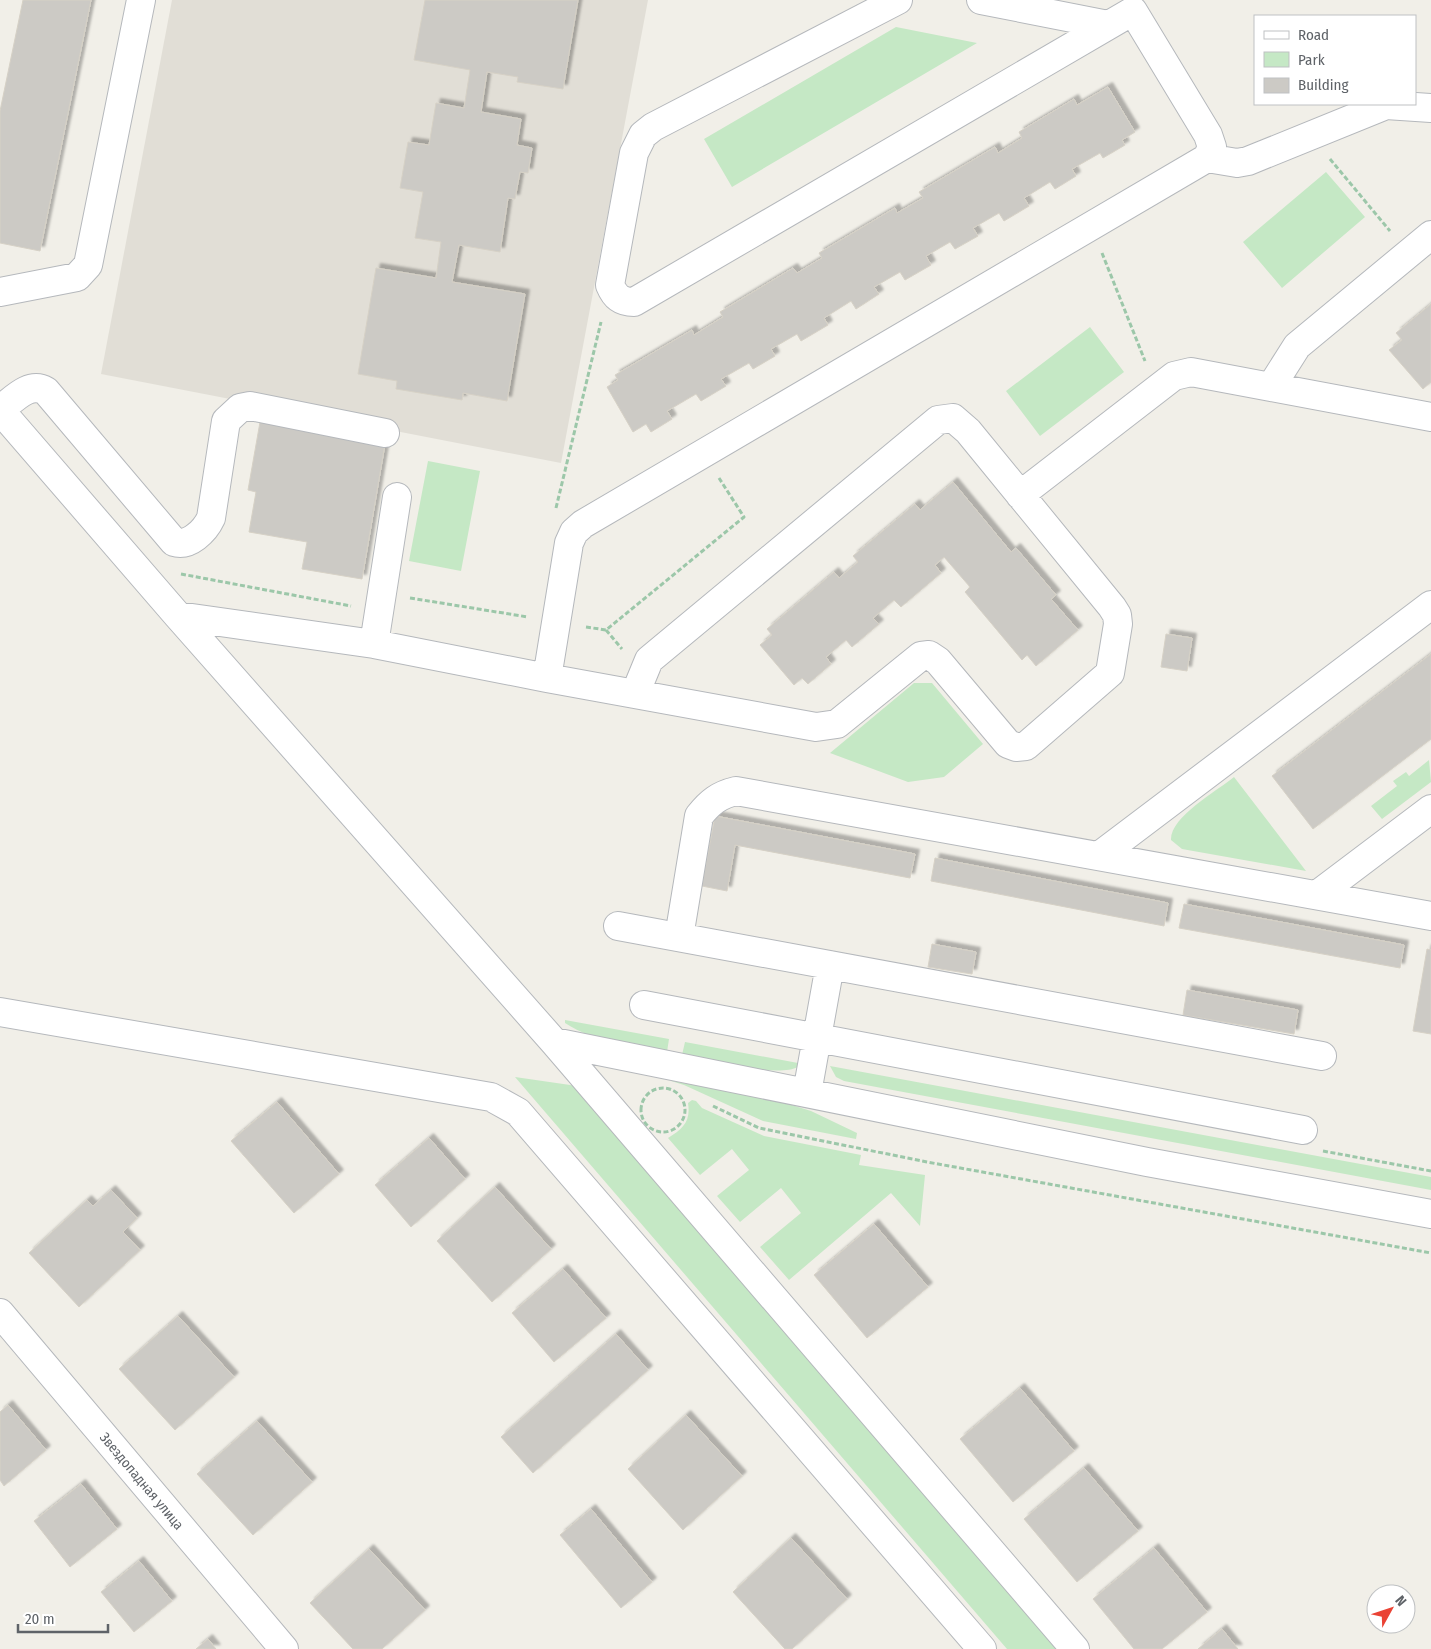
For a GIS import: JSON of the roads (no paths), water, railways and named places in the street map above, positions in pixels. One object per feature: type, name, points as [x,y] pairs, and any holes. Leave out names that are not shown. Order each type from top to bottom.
[{"type":"street","points":[[0,292],[77,276],[88,266],[140,0]]},
{"type":"street","points":[[547,678],[569,543],[574,532],[583,524],[1092,227],[1206,158],[1212,147],[1208,135],[1133,10],[634,302],[625,302],[614,295],[610,285],[634,153],[643,135],[662,122],[898,0]]},
{"type":"street","points":[[981,0],[1108,25]]},
{"type":"street","points":[[1206,158],[1237,163],[1248,161],[1386,105],[1431,108]]},
{"type":"street","points":[[1271,386],[1297,346],[1431,235]]},
{"type":"street","points":[[1020,495],[1174,376],[1191,372],[1431,417]]},
{"type":"street","points":[[385,433],[250,406],[240,408],[226,421],[208,525],[192,540],[179,544],[174,542],[46,391],[39,387],[32,387],[0,410],[178,616],[554,1042],[1075,1649]]},
{"type":"street","points":[[178,616],[374,644],[547,678],[816,727],[837,724],[921,656],[929,655],[938,661],[1008,744],[1016,747],[1026,746],[1110,673],[1118,624],[1117,615],[968,431],[953,418],[938,420],[649,660],[635,694]]},
{"type":"street","points":[[374,644],[398,497]]},
{"type":"street","points":[[1099,856],[1431,605]]},
{"type":"street","points":[[679,937],[699,816],[707,805],[720,795],[736,790],[1431,916]]},
{"type":"street","points":[[1317,895],[1431,808]]},
{"type":"street","points":[[618,926],[1322,1056]]},
{"type":"street","points":[[807,1093],[830,965]]},
{"type":"street","points":[[644,1004],[1303,1130]]},
{"type":"street","points":[[0,1012],[491,1097],[505,1102],[518,1112],[982,1649]]},
{"type":"street","points":[[554,1042],[1137,1160],[1431,1214]]},
{"type":"street","name":"Звездопадная улица","points":[[0,1313],[284,1649]]}]
